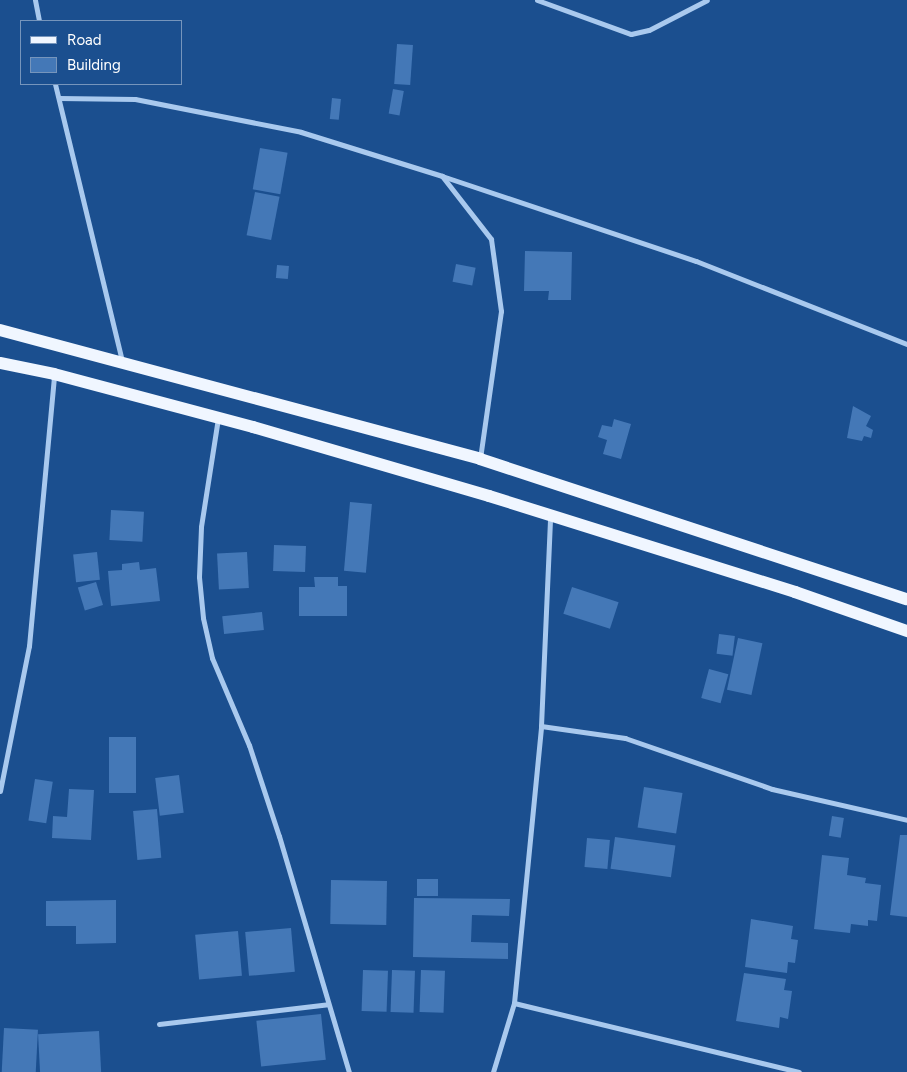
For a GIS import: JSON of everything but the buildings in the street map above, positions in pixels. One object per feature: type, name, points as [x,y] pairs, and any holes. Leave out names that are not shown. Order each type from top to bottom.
[{"type":"main road","points":[[0,330],[122,361],[480,459],[907,598]]},
{"type":"main road","points":[[0,363],[54,374],[218,417],[550,516],[795,592],[907,631]]},
{"type":"street","points":[[35,0],[39,20]]},
{"type":"street","points":[[537,0],[631,34],[649,30],[706,0]]},
{"type":"street","points":[[55,85],[122,361]]},
{"type":"street","points":[[58,98],[145,101],[301,132],[442,176],[696,261],[907,344]]},
{"type":"street","points":[[442,176],[490,239],[501,311],[480,459]]},
{"type":"street","points":[[0,791],[29,646],[54,374]]},
{"type":"street","points":[[218,417],[201,527],[198,577],[202,618],[212,658],[249,745],[279,836],[349,1072]]},
{"type":"street","points":[[493,1072],[496,1068],[514,1003],[541,726],[550,516]]},
{"type":"street","points":[[541,726],[625,738],[772,790],[907,820]]},
{"type":"street","points":[[514,1003],[799,1072]]},
{"type":"street","points":[[159,1024],[328,1004]]}]
